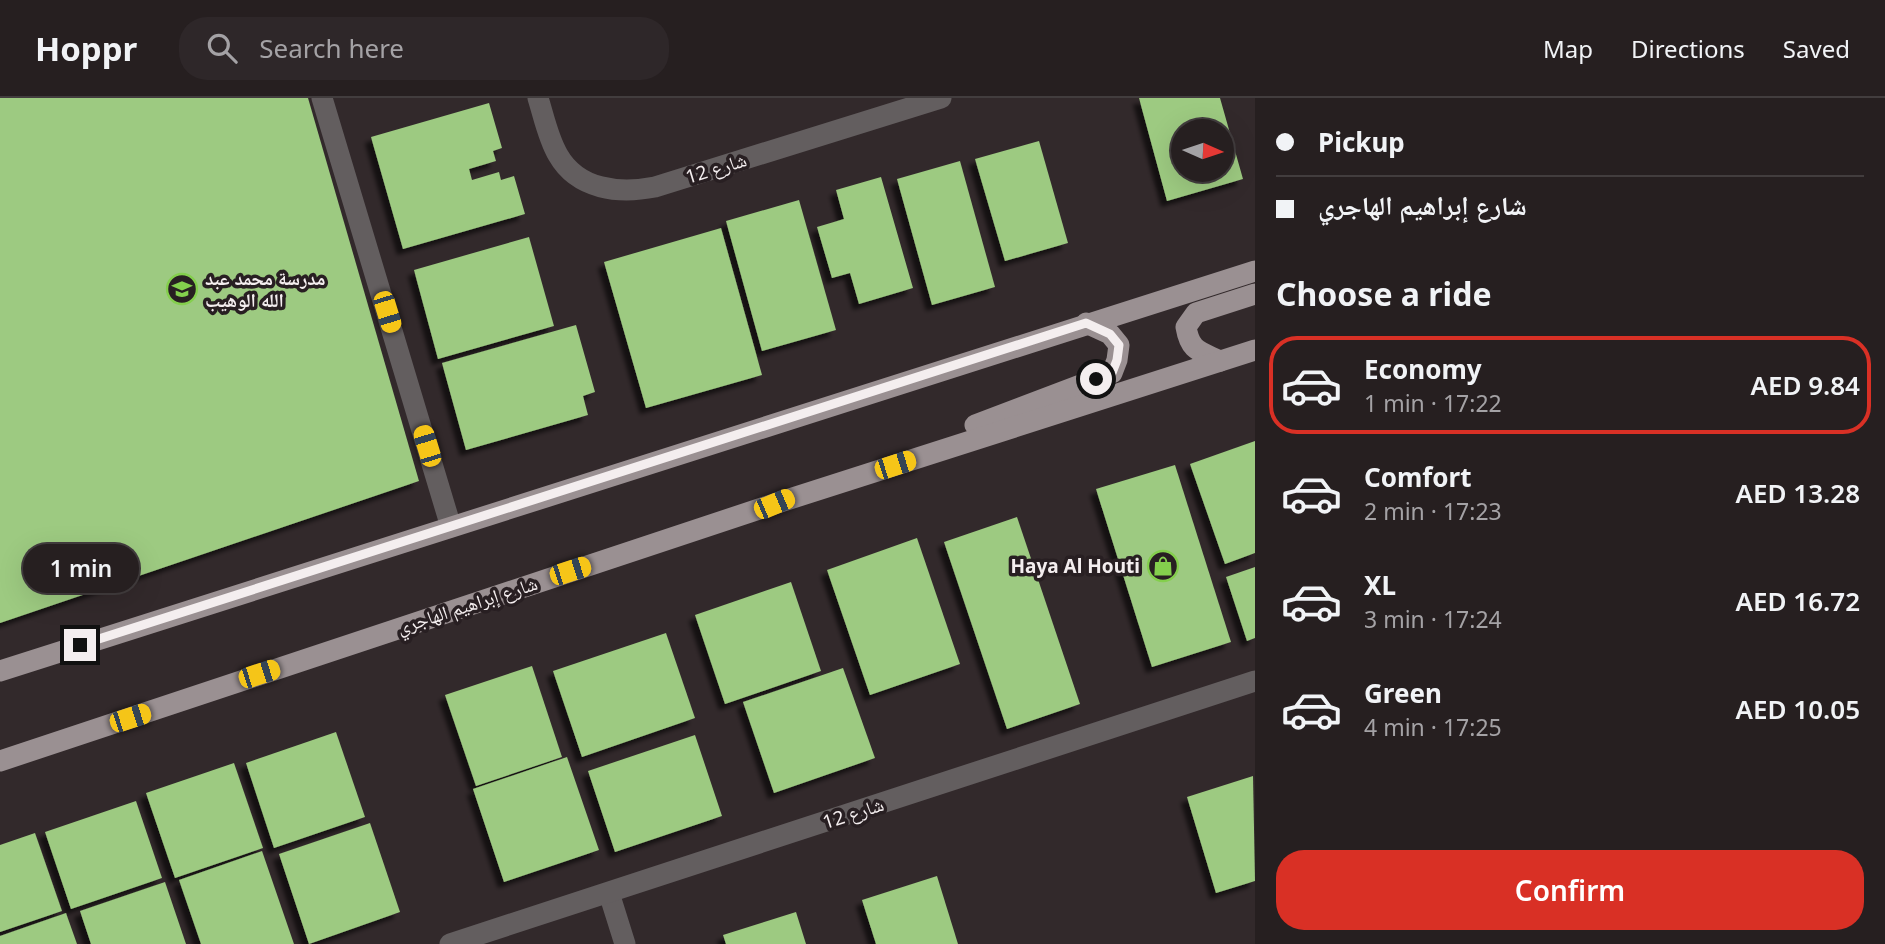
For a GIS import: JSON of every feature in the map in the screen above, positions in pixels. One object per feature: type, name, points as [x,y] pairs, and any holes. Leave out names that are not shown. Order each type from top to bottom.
[{"type":"main road","points":[[0,671],[1255,271]]},
{"type":"main road","points":[[1220,361],[1196,350],[1189,341],[1186,327],[1196,313],[1255,294]]},
{"type":"main road","points":[[774,504],[1112,373],[1119,345],[1110,334],[1086,323]]},
{"type":"main road","name":"شارع إبراهيم الهاجري","points":[[0,761],[774,504],[1255,349]]},
{"type":"street","points":[[322,98],[451,527]]},
{"type":"street","name":"شارع 12","points":[[538,98],[551,139],[568,169],[594,186],[625,190],[655,187],[941,98]]},
{"type":"street","name":"شارع 12","points":[[450,944],[1255,681]]},
{"type":"street","points":[[609,893],[625,944]]},
{"type":"building","name":"مدرسة محمد عبد الله الوهيب","points":[[0,98],[308,98],[419,481],[0,623]]},
{"type":"building","points":[[1139,98],[1220,98],[1226,119],[1171,119],[1171,182],[1233,182],[1167,201]]},
{"type":"building","points":[[489,103],[502,148],[493,151],[496,161],[469,169],[472,180],[499,172],[501,180],[514,176],[525,214],[403,249],[371,137]]},
{"type":"building","points":[[1039,141],[1068,243],[1005,261],[975,159]]},
{"type":"building","points":[[1234,147],[1243,179],[1234,182]]},
{"type":"building","points":[[960,161],[995,287],[932,305],[897,179]]},
{"type":"building","points":[[881,177],[913,288],[859,304],[850,273],[832,278],[817,227],[844,219],[836,190]]},
{"type":"building","points":[[799,200],[836,330],[762,351],[726,221]]},
{"type":"building","points":[[721,228],[762,375],[646,408],[604,262]]},
{"type":"building","points":[[529,237],[554,326],[438,359],[414,270]]},
{"type":"building","points":[[576,325],[595,392],[583,396],[588,415],[466,450],[442,363]]},
{"type":"building","points":[[1255,441],[1255,553],[1225,564],[1190,464]]},
{"type":"building","name":"Haya Al Houti","points":[[1175,465],[1231,642],[1152,667],[1096,489]]},
{"type":"building","points":[[1017,517],[1080,704],[1007,729],[944,542]]},
{"type":"building","points":[[917,538],[960,664],[870,695],[827,570]]},
{"type":"building","points":[[1255,567],[1255,638],[1247,641],[1226,577]]},
{"type":"building","points":[[791,582],[821,671],[725,704],[695,615]]},
{"type":"building","points":[[666,633],[695,718],[582,757],[553,671]]},
{"type":"building","points":[[532,666],[562,757],[476,786],[445,695]]},
{"type":"building","points":[[843,668],[875,758],[774,793],[743,702]]},
{"type":"building","points":[[336,732],[365,817],[274,848],[246,763]]},
{"type":"building","points":[[695,735],[722,816],[615,852],[588,771]]},
{"type":"building","points":[[567,757],[599,850],[504,882],[473,789]]},
{"type":"building","points":[[234,763],[263,848],[175,878],[146,793]]},
{"type":"building","points":[[1253,776],[1255,881],[1216,893],[1187,797]]},
{"type":"building","points":[[136,801],[162,878],[71,909],[45,832]]},
{"type":"building","points":[[370,823],[400,912],[309,944],[279,854]]},
{"type":"building","points":[[35,833],[62,911],[0,932],[0,845]]},
{"type":"building","points":[[262,851],[294,944],[201,944],[179,880]]},
{"type":"building","points":[[937,876],[958,944],[876,944],[862,900]]},
{"type":"building","points":[[165,882],[186,944],[91,944],[80,911]]},
{"type":"building","points":[[796,912],[806,944],[726,944],[723,935]]},
{"type":"building","points":[[66,913],[77,944],[0,944],[0,936]]},
{"type":"place","name":"مدرسة محمد عبد الله الوهيب","points":[[182,289]]},
{"type":"place","name":"Haya Al Houti","points":[[1163,566]]},
{"type":"route","points":[[80,645],[1086,323],[1110,334],[1119,345],[1112,373],[1096,379]]}]
